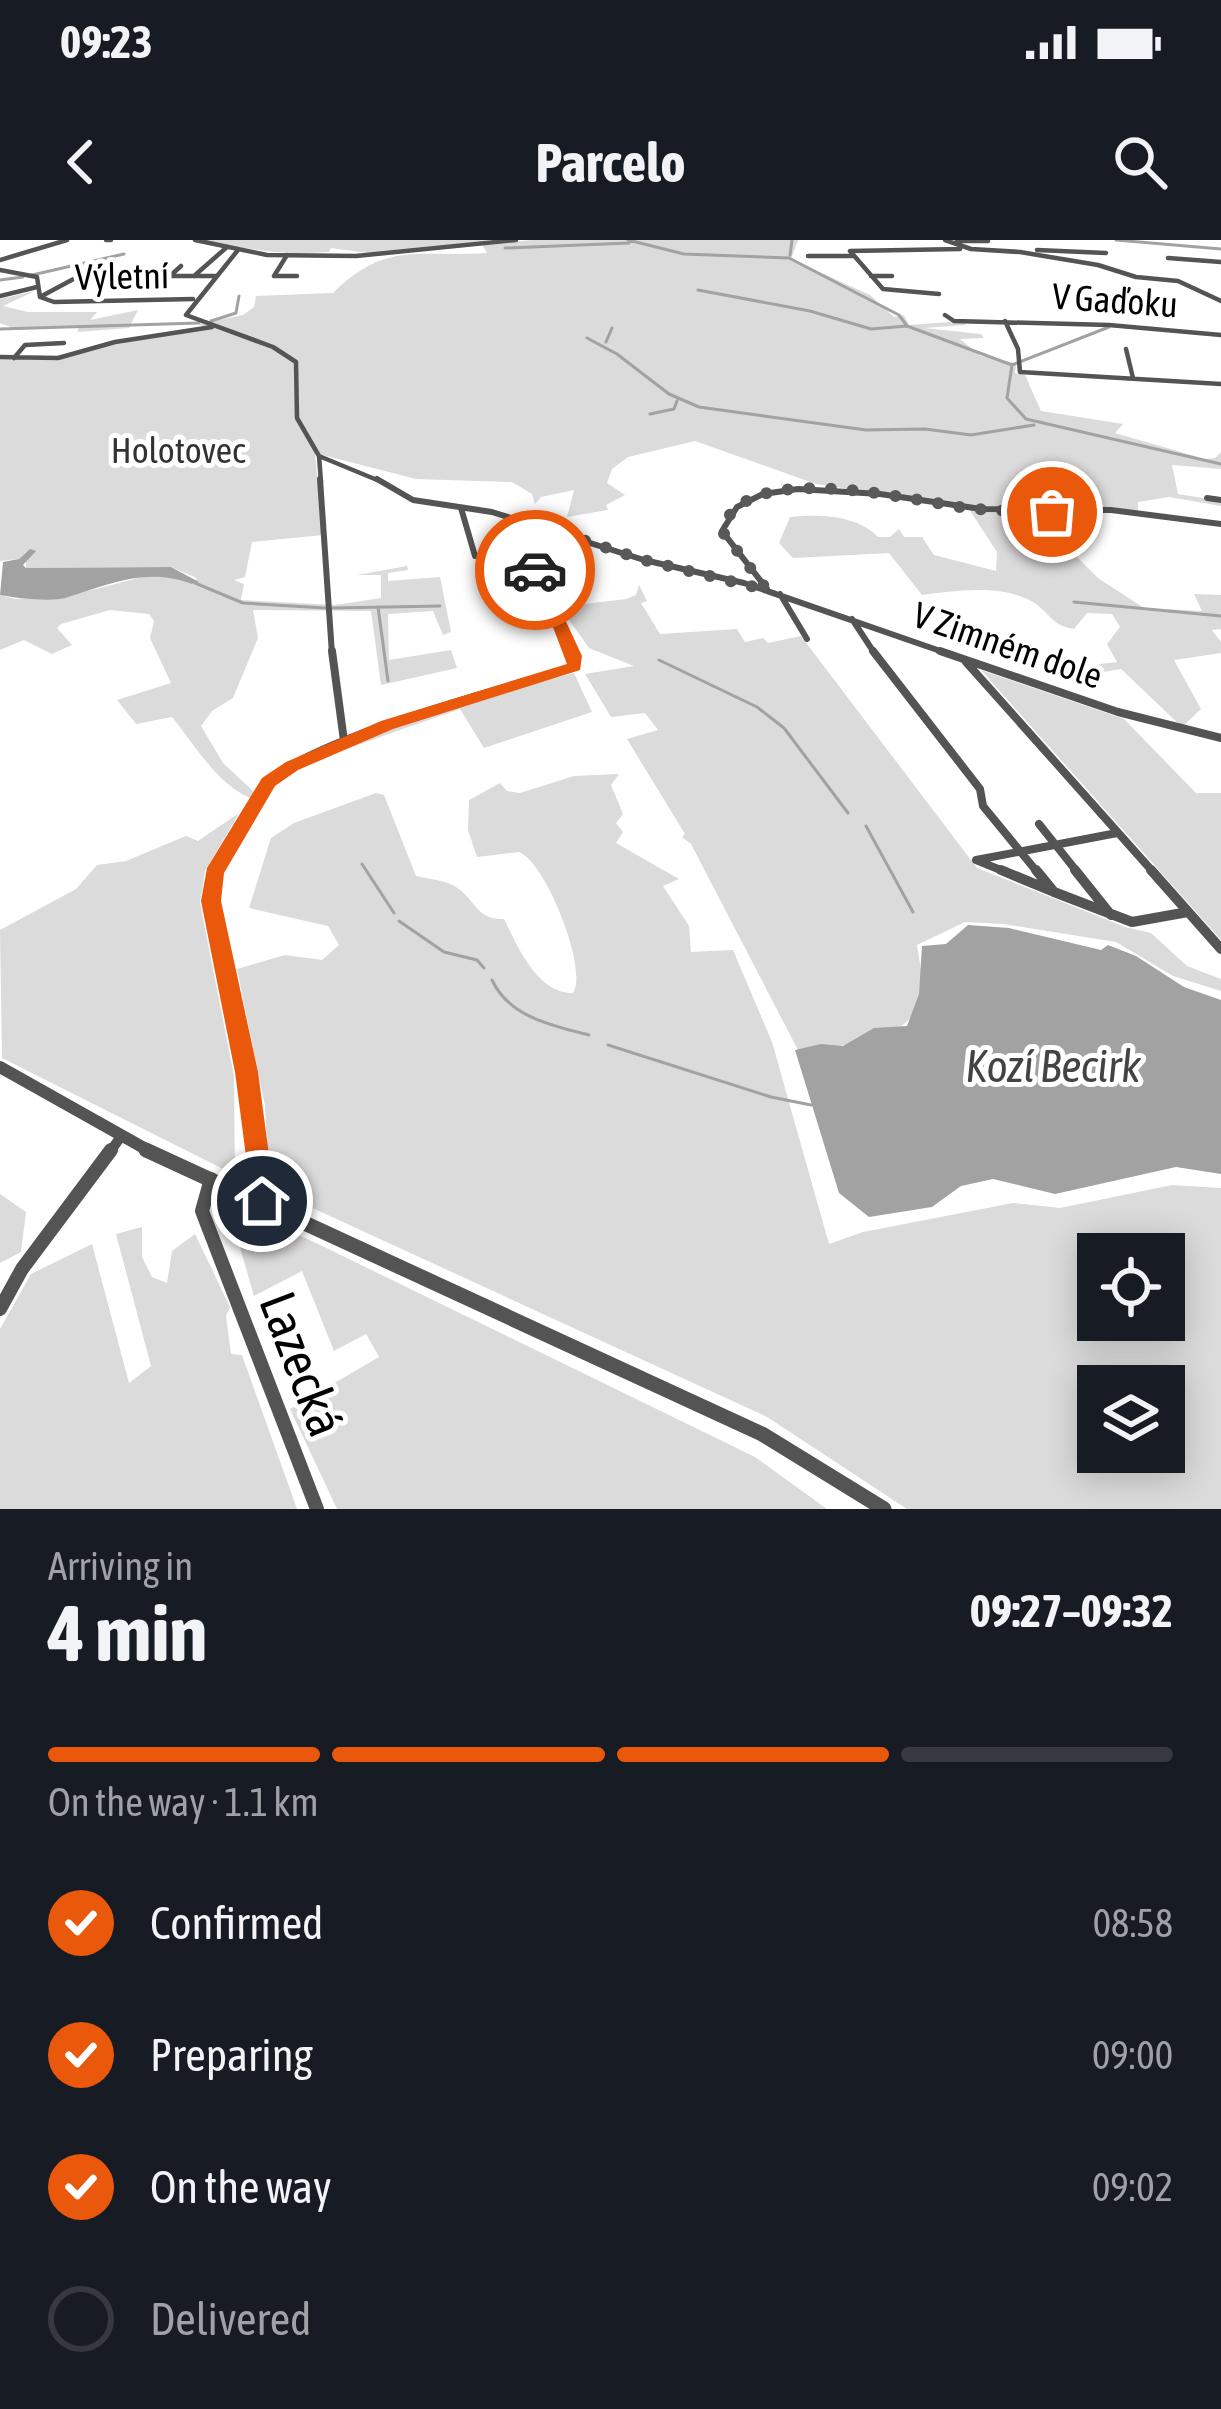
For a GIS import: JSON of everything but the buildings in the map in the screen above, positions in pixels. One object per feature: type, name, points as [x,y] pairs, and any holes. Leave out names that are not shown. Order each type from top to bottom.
[{"type":"street","points":[[0,260],[68,240]]},
{"type":"street","points":[[195,240],[287,255],[377,255],[516,240]]},
{"type":"street","points":[[946,240],[988,241]]},
{"type":"street","points":[[946,240],[971,249]]},
{"type":"street","points":[[875,241],[884,251]]},
{"type":"street","points":[[194,276],[227,247]]},
{"type":"street","points":[[808,256],[971,249],[1106,253]]},
{"type":"street","points":[[238,250],[232,268],[193,298],[186,315],[283,350],[298,366],[296,418],[319,456],[332,655],[344,741]]},
{"type":"street","points":[[950,250],[958,256]]},
{"type":"street","points":[[818,251],[852,254],[892,292],[939,294]]},
{"type":"street","points":[[1007,252],[1184,282],[1221,300]]},
{"type":"street","points":[[287,255],[274,276],[298,276]]},
{"type":"street","points":[[1168,258],[1221,262]]},
{"type":"street","points":[[1184,282],[1194,260]]},
{"type":"street","points":[[40,296],[107,261]]},
{"type":"street","points":[[181,266],[170,276],[221,276]]},
{"type":"street","name":"Výletní","points":[[0,270],[37,277],[40,296],[54,302],[193,298]]},
{"type":"street","points":[[75,272],[87,272]]},
{"type":"street","points":[[871,277],[892,276]]},
{"type":"street","points":[[0,296],[38,287]]},
{"type":"street","name":"V Gaďoku","points":[[945,316],[954,321],[1221,335]]},
{"type":"street","name":"V Gaďoku","points":[[1005,321],[1018,349],[1019,372],[1133,379]]},
{"type":"street","points":[[0,357],[58,358],[116,342],[212,328]]},
{"type":"street","points":[[14,358],[25,345],[64,343]]},
{"type":"street","points":[[1126,350],[1133,379],[1221,384]]},
{"type":"street","name":"V Zimném dole","points":[[319,456],[364,471],[413,500],[515,518],[644,560],[767,590],[1161,726],[1221,737]]},
{"type":"street","points":[[767,590],[722,531],[740,505],[778,492],[846,488],[980,509],[1110,510],[1221,524]]},
{"type":"street","points":[[1207,498],[1221,500]]},
{"type":"street","points":[[460,508],[475,556]]},
{"type":"street","points":[[262,1201],[246,1072],[211,901],[214,873],[268,782],[344,741],[574,667],[574,656],[515,518]]},
{"type":"street","points":[[780,594],[807,639]]},
{"type":"street","points":[[853,619],[882,664],[980,789],[983,806],[1054,892]]},
{"type":"street","points":[[962,658],[1221,949]]},
{"type":"street","points":[[1039,824],[1115,919]]},
{"type":"street","points":[[1117,832],[976,860],[1115,919],[1132,922],[1188,912]]},
{"type":"street","points":[[0,1067],[120,1138],[744,1425],[884,1509]]},
{"type":"street","points":[[0,1309],[22,1269],[120,1138]]},
{"type":"street","name":"Lazecká","points":[[211,1179],[202,1211],[316,1509]]},
{"type":"green space","points":[[201,240],[492,240],[375,254],[331,248],[329,252],[281,252]]},
{"type":"green space","name":"Holotovec","points":[[798,240],[791,259],[870,295],[894,317],[904,315],[909,325],[963,321],[966,325],[924,328],[981,334],[984,338],[960,339],[981,356],[1016,363],[1015,373],[1025,375],[1041,411],[1123,424],[1115,433],[1205,459],[1221,452],[1221,469],[1172,465],[1178,494],[1221,501],[1221,506],[1169,497],[1138,502],[1138,512],[966,507],[816,484],[695,441],[628,457],[612,469],[607,483],[625,495],[606,505],[608,510],[567,517],[574,490],[541,497],[535,504],[532,494],[512,482],[416,479],[315,453],[323,535],[252,542],[245,577],[234,580],[244,584],[241,600],[335,605],[381,598],[381,575],[357,575],[407,566],[408,570],[388,573],[388,581],[440,577],[451,632],[443,635],[433,611],[388,614],[389,660],[451,650],[457,668],[381,685],[371,611],[253,610],[258,638],[233,698],[212,711],[201,726],[223,763],[254,792],[250,798],[216,773],[172,717],[136,724],[117,700],[171,683],[150,638],[154,621],[149,614],[110,610],[61,624],[57,628],[72,645],[52,654],[24,640],[0,650],[0,595],[15,599],[69,596],[146,576],[172,575],[194,584],[197,578],[171,567],[26,568],[26,552],[19,559],[0,561],[0,357],[60,359],[96,347],[204,328],[199,324],[243,315],[254,307],[256,296],[333,293],[352,276],[387,258],[487,253],[482,244]]},
{"type":"green space","points":[[35,291],[3,306],[28,312],[97,312],[90,320],[138,310],[129,328],[77,332],[79,327],[0,323],[0,299]]},
{"type":"green space","points":[[969,509],[1015,511],[1049,559],[1075,555],[1098,578],[1144,608],[1202,611],[1194,594],[1221,595],[1221,629],[1212,630],[1221,642],[1221,653],[1174,660],[1201,709],[1182,727],[1121,669],[1098,673],[1092,665],[1117,662],[1107,644],[1120,627],[1112,614],[1087,613],[1074,629],[1067,628],[1036,604],[1010,593],[980,590],[922,595],[889,553],[793,558],[779,543],[790,517],[837,518],[859,524],[878,537],[890,537],[899,529],[904,537],[922,537],[934,555],[996,571],[997,552]]},
{"type":"green space","points":[[639,585],[647,601],[641,603],[660,634],[737,629],[745,642],[763,638],[768,643],[801,636],[977,868],[1151,933],[1187,966],[1221,979],[1221,991],[1173,976],[1116,942],[965,922],[917,945],[922,994],[905,1023],[873,1039],[799,1052],[691,844],[682,837],[685,834],[627,739],[658,730],[645,713],[611,717],[585,674],[634,666],[589,648],[560,607],[626,599],[636,595]]},
{"type":"green space","points":[[981,670],[1124,719],[1196,793],[1221,793],[1221,940]]},
{"type":"green space","points":[[574,673],[592,712],[484,748],[460,709],[309,762],[350,740],[471,700]]},
{"type":"green space","points":[[619,774],[611,785],[623,814],[616,823],[623,832],[616,843],[679,879],[663,886],[689,926],[691,952],[733,950],[772,1042],[829,1244],[863,1232],[1013,1203],[1060,1208],[1172,1185],[1221,1188],[1221,1509],[907,1509],[767,1417],[269,1188],[265,1106],[237,969],[285,955],[322,960],[339,945],[328,926],[249,908],[271,838],[294,823],[376,793],[384,795],[416,876],[452,885],[482,913],[504,919],[539,977],[560,991],[573,993],[575,963],[570,941],[541,875],[519,852],[477,857],[468,830],[469,800],[500,783],[507,791],[520,793],[574,776]]},
{"type":"green space","points":[[239,813],[205,871],[200,903],[234,1076],[235,1175],[2,1058],[0,930],[76,889],[97,865],[126,861],[186,836],[198,841]]},
{"type":"green space","points":[[0,1194],[26,1212],[21,1252],[0,1263]]},
{"type":"green space","points":[[228,1206],[312,1241],[755,1457],[827,1509],[337,1509],[290,1409],[379,1357],[366,1334],[334,1351],[302,1271],[254,1296]]},
{"type":"green space","points":[[142,1227],[142,1257],[152,1277],[167,1283],[172,1251],[195,1234],[230,1307],[226,1316],[231,1354],[242,1355],[297,1509],[0,1509],[0,1329],[31,1274],[92,1244],[129,1383],[151,1366],[116,1234]]},
{"type":"water","points":[[30,549],[36,551],[23,565],[26,568],[171,567],[199,582],[143,577],[59,599],[0,595],[3,562],[19,559]]},
{"type":"water","name":"Kozí Becirk","points":[[968,925],[1009,928],[1101,950],[1108,945],[1136,956],[1184,987],[1221,1000],[1221,1174],[1176,1167],[1055,1194],[993,1179],[961,1186],[932,1207],[869,1217],[839,1193],[795,1050],[821,1044],[843,1046],[874,1028],[907,1026],[919,994],[922,946],[946,944]]},
{"type":"waterway","points":[[628,240],[684,254],[789,258],[899,315],[907,326]]},
{"type":"waterway","points":[[790,255],[792,240]]},
{"type":"waterway","points":[[1116,240],[1221,249]]},
{"type":"waterway","points":[[505,248],[629,243]]},
{"type":"waterway","points":[[32,275],[124,254]]},
{"type":"waterway","points":[[0,280],[23,277]]},
{"type":"waterway","points":[[698,290],[810,311],[871,329],[907,326]]},
{"type":"waterway","points":[[211,321],[236,313],[239,296]]},
{"type":"waterway","points":[[0,329],[199,323]]},
{"type":"waterway","points":[[907,326],[1012,365]]},
{"type":"waterway","points":[[1012,365],[1109,327]]},
{"type":"waterway","points":[[606,342],[612,328]]},
{"type":"waterway","points":[[587,338],[617,354],[669,394],[699,407],[866,430],[925,429],[971,435],[1034,425]]},
{"type":"waterway","points":[[1012,365],[1007,398],[1026,419],[1221,464]]},
{"type":"waterway","points":[[650,414],[674,409],[677,401]]},
{"type":"waterway","points":[[195,583],[243,603],[325,608]]},
{"type":"waterway","points":[[1074,602],[1221,616]]},
{"type":"waterway","points":[[378,607],[440,606]]},
{"type":"waterway","points":[[333,608],[378,607]]},
{"type":"waterway","points":[[378,607],[388,681]]},
{"type":"waterway","points":[[659,660],[757,707],[784,728],[848,813]]},
{"type":"waterway","points":[[866,826],[913,912]]},
{"type":"waterway","points":[[362,864],[394,913]]},
{"type":"waterway","points":[[399,921],[444,952],[477,960],[484,968]]},
{"type":"waterway","points":[[492,980],[521,1011],[589,1035]]},
{"type":"waterway","points":[[608,1045],[771,1097],[811,1105]]},
{"type":"way so far","points":[[535,570],[515,518],[644,560],[767,590],[722,531],[732,511],[764,495],[846,488],[964,507],[1052,512]]},
{"type":"route","points":[[262,1201],[246,1072],[211,901],[214,873],[268,782],[292,766],[387,725],[574,667],[574,656],[535,570]]}]
